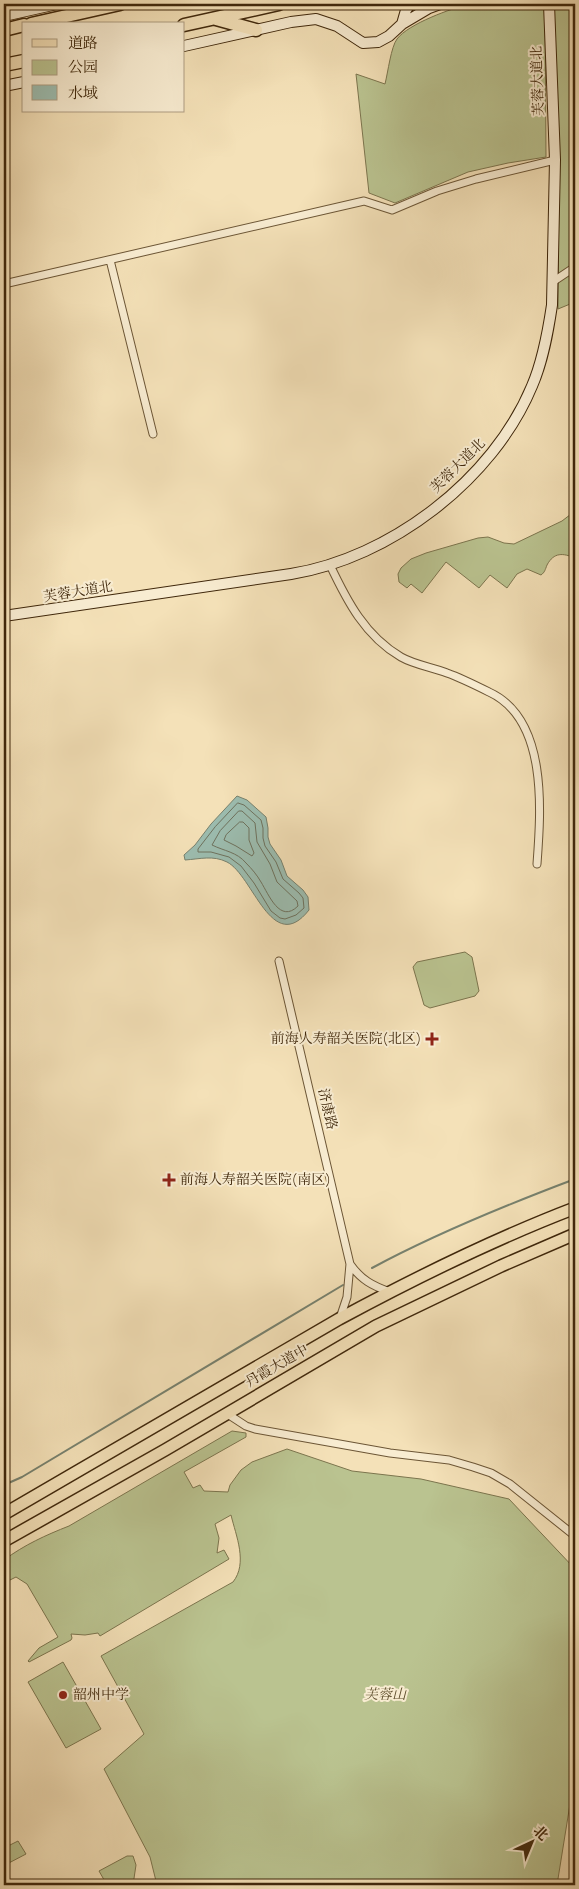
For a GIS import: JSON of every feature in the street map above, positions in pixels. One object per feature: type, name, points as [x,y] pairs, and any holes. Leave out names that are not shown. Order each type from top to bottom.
[{"type":"highway","points":[[40,22],[120,4]]},
{"type":"highway","points":[[185,25],[279,4]]},
{"type":"highway","points":[[213,18],[256,30]]},
{"type":"highway","points":[[4,30],[22,26]]},
{"type":"highway","points":[[4,65],[22,61]]},
{"type":"main road","points":[[4,16],[57,4]]},
{"type":"main road","points":[[402,24],[410,4]]},
{"type":"main road","points":[[185,46],[306,19],[316,19],[337,26],[364,43],[378,42],[389,36],[402,24],[440,4]]},
{"type":"main road","name":"芙蓉大道北","points":[[4,616],[291,574],[330,565],[374,547],[411,525],[461,486],[489,457],[516,418],[533,385],[548,326],[554,281],[555,160],[549,4]]},
{"type":"main road","points":[[4,86],[22,82]]},
{"type":"main road","name":"丹霞大道中","points":[[4,1514],[339,1319],[390,1292],[499,1240],[575,1208]]},
{"type":"main road","name":"丹霞大道中","points":[[4,1541],[383,1322],[575,1234]]},
{"type":"street","points":[[4,284],[364,201],[392,210],[437,191],[476,178],[555,160]]},
{"type":"street","points":[[110,260],[153,434]]},
{"type":"street","points":[[554,281],[575,267]]},
{"type":"street","points":[[330,565],[352,609],[362,623],[383,644],[400,657],[416,664],[448,673],[491,693],[504,702],[517,716],[526,732],[534,756],[538,780],[540,797],[537,864]]},
{"type":"street","name":"济康路","points":[[279,961],[350,1264],[347,1297],[339,1319]]},
{"type":"street","points":[[350,1264],[362,1279],[390,1292]]},
{"type":"street","points":[[226,1413],[246,1426],[255,1429],[390,1453],[449,1460],[491,1473],[510,1484],[575,1536]]},
{"type":"green space","points":[[470,4],[545,4],[546,157],[468,172],[395,203],[369,193],[356,74],[385,84],[393,48],[397,39],[403,33],[431,17]]},
{"type":"green space","points":[[554,4],[575,4],[575,302],[558,309],[559,160]]},
{"type":"green space","points":[[575,511],[575,558],[567,555],[556,556],[550,561],[541,575],[527,569],[517,574],[507,588],[490,575],[479,588],[446,562],[422,593],[411,584],[407,588],[399,582],[398,574],[401,568],[411,559],[478,538],[488,537],[504,543],[514,544],[562,521]]},
{"type":"green space","points":[[465,952],[472,957],[479,991],[475,996],[430,1008],[424,1005],[413,967],[417,962]]},
{"type":"green space","name":"芙蓉山","points":[[232,1431],[246,1433],[246,1437],[184,1472],[193,1488],[200,1485],[204,1491],[228,1492],[230,1485],[241,1470],[252,1462],[287,1449],[352,1471],[421,1479],[509,1499],[575,1569],[575,1773],[557,1885],[157,1885],[150,1857],[104,1769],[144,1734],[101,1656],[233,1582],[240,1566],[240,1549],[231,1515],[215,1524],[219,1538],[217,1553],[224,1550],[229,1559],[100,1636],[98,1633],[85,1635],[71,1634],[71,1640],[29,1662],[39,1648],[58,1637],[27,1584],[16,1577],[4,1583],[4,1560],[35,1541],[69,1526]]},
{"type":"green space","points":[[63,1662],[101,1729],[66,1748],[28,1682]]},
{"type":"green space","points":[[18,1841],[26,1854],[5,1865],[4,1848]]},
{"type":"green space","points":[[127,1856],[133,1856],[136,1865],[133,1885],[107,1885],[99,1871]]},
{"type":"water","points":[[237,796],[247,800],[266,817],[270,844],[281,860],[287,876],[308,897],[309,910],[296,922],[284,924],[274,919],[264,909],[246,882],[227,862],[212,858],[185,860],[184,855],[195,845],[211,824]]},
{"type":"waterway","points":[[372,1268],[472,1220],[575,1179]]},
{"type":"waterway","points":[[4,1485],[22,1477],[343,1285]]},
{"type":"place","name":"前海人寿韶关医院(北区)","points":[[432,1039]]},
{"type":"place","name":"前海人寿韶关医院(南区)","points":[[169,1180]]},
{"type":"place","name":"韶州中学","points":[[63,1695]]}]
